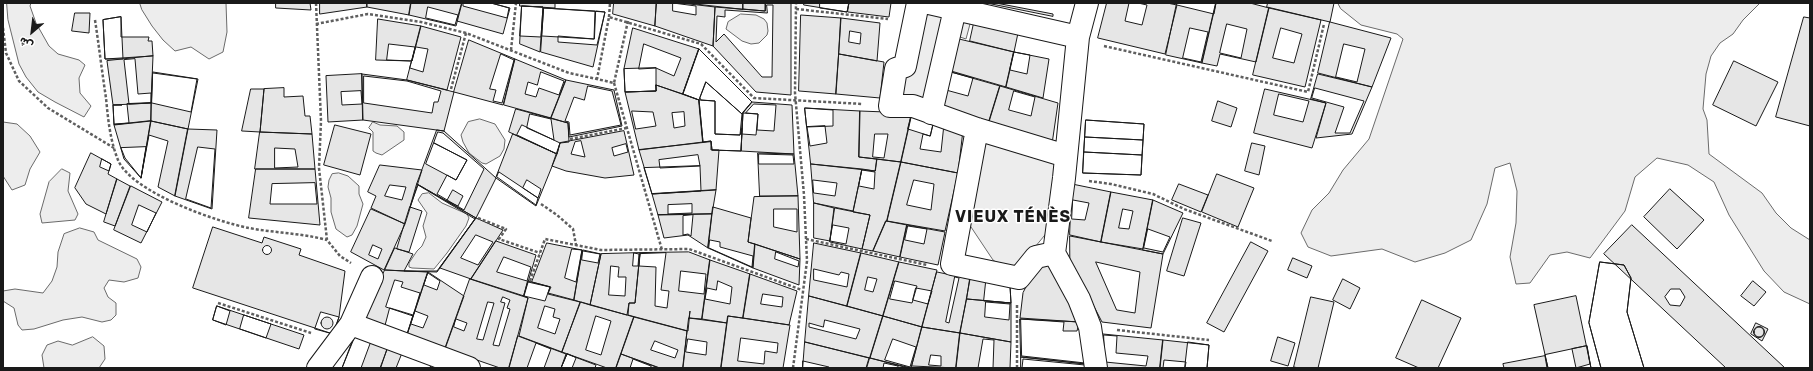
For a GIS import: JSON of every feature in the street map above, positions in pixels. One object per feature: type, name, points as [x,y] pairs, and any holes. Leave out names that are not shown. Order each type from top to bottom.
[{"type":"street","points":[[929,3],[963,8],[1078,39]]},
{"type":"street","points":[[1087,3],[1078,39],[1065,167],[1054,253],[1079,299],[1090,327],[1096,368]]},
{"type":"street","points":[[931,113],[963,8]]},
{"type":"street","points":[[916,12],[905,66],[896,69],[890,106],[912,106],[977,129],[1065,167]]},
{"type":"street","points":[[977,129],[952,264],[1019,278],[1036,257],[1054,253]]},
{"type":"street","points":[[318,368],[351,324],[372,277]]},
{"type":"street","points":[[351,324],[469,368]]},
{"type":"path","points":[[316,3],[321,121],[319,168],[327,240],[340,256],[372,277]]},
{"type":"path","points":[[511,50],[516,3]]},
{"type":"path","points":[[597,79],[609,17],[610,3]]},
{"type":"path","points":[[793,368],[807,261],[797,101],[795,93],[796,3]]},
{"type":"path","points":[[796,9],[916,12]]},
{"type":"path","points":[[316,24],[368,14],[421,22],[466,33],[568,73],[614,83]]},
{"type":"path","points":[[609,17],[628,21],[701,44],[754,98],[890,106]]},
{"type":"path","points":[[95,20],[109,126],[114,149],[119,162],[137,183],[173,202],[211,218],[248,228],[327,240]]},
{"type":"path","points":[[628,21],[614,83],[662,250]]},
{"type":"path","points":[[1078,39],[1308,92],[1324,24]]},
{"type":"path","points":[[3,28],[6,53],[19,82],[48,108],[114,149]]},
{"type":"path","points":[[451,89],[466,33]]},
{"type":"path","points":[[570,139],[627,128]]},
{"type":"path","points":[[1065,167],[1112,184],[1153,194],[1184,209],[1272,241]]},
{"type":"path","points":[[541,204],[573,229],[576,245]]},
{"type":"path","points":[[478,218],[506,229],[499,240],[540,253]]},
{"type":"path","points":[[530,281],[545,239],[601,250],[689,249],[802,290]]},
{"type":"path","points":[[806,239],[940,268],[952,264]]},
{"type":"path","points":[[1017,368],[1016,320],[1019,278]]},
{"type":"path","points":[[218,303],[338,341]]},
{"type":"path","points":[[1090,327],[1210,340]]},
{"type":"shaded area","points":[[7,3],[31,3],[30,6],[36,23],[49,46],[58,54],[79,60],[85,65],[79,78],[80,93],[91,106],[84,117],[38,92],[26,77],[19,64],[8,20]]},
{"type":"shaded area","points":[[140,3],[226,3],[227,32],[223,52],[209,59],[191,47],[175,51],[163,40],[152,26],[142,10]]},
{"type":"shaded area","points":[[909,3],[974,9],[966,39],[957,36],[936,120],[883,111],[898,63]]},
{"type":"shaded area","points":[[1338,3],[1760,3],[1743,20],[1733,34],[1720,43],[1711,56],[1706,74],[1703,109],[1707,120],[1709,154],[1762,193],[1776,213],[1791,228],[1810,240],[1810,304],[1784,292],[1764,271],[1729,215],[1714,182],[1688,165],[1657,158],[1635,177],[1625,211],[1590,258],[1567,252],[1550,255],[1530,283],[1516,284],[1510,257],[1516,223],[1517,191],[1510,163],[1495,168],[1487,204],[1471,240],[1445,253],[1415,262],[1382,249],[1331,256],[1308,247],[1301,233],[1312,210],[1329,193],[1343,170],[1369,139],[1403,39],[1397,34],[1361,25],[1341,9]]},
{"type":"shaded area","points":[[741,14],[756,15],[764,19],[767,23],[767,35],[759,43],[751,44],[742,41],[726,29],[728,22]]},
{"type":"shaded area","points":[[480,119],[495,124],[505,140],[504,149],[500,156],[486,164],[482,163],[469,153],[461,135],[468,122]]},
{"type":"shaded area","points":[[3,122],[17,124],[30,136],[40,152],[30,169],[25,185],[12,190],[3,176]]},
{"type":"shaded area","points":[[373,122],[380,125],[397,126],[404,132],[404,140],[382,155],[376,153],[373,151],[373,132],[369,128]]},
{"type":"shaded area","points":[[982,139],[1056,161],[1049,230],[1021,264],[1016,266],[1000,265],[993,260],[967,221]]},
{"type":"shaded area","points":[[62,169],[70,173],[68,191],[78,214],[75,220],[42,223],[40,214],[49,182]]},
{"type":"shaded area","points":[[339,173],[348,176],[359,186],[359,194],[363,204],[357,226],[352,235],[347,237],[336,229],[331,212],[331,198],[328,187],[329,180],[332,174]]},
{"type":"shaded area","points":[[429,193],[442,203],[467,214],[469,218],[466,226],[434,269],[412,268],[409,267],[409,263],[422,246],[426,237],[423,226],[427,213],[418,200],[422,194]]},
{"type":"shaded area","points":[[80,228],[94,232],[98,240],[137,259],[141,267],[138,278],[124,282],[109,280],[104,288],[108,297],[116,303],[116,315],[111,320],[102,322],[82,317],[63,320],[34,329],[22,330],[18,325],[14,308],[3,301],[3,291],[15,289],[43,293],[52,281],[57,267],[58,252],[64,234]]},
{"type":"shaded area","points":[[93,337],[104,346],[105,359],[99,368],[44,368],[42,355],[47,345],[58,341],[72,345]]},
{"type":"building","points":[[276,3],[310,3],[311,10],[276,8]]},
{"type":"building","points":[[320,3],[367,3],[367,7],[320,14]]},
{"type":"building","points":[[367,3],[411,3],[409,15],[367,7]]},
{"type":"building","points":[[411,3],[462,3],[456,26],[409,15]],"holes":[[[428,7],[458,15],[455,25],[426,18]]]},
{"type":"building","points":[[462,3],[463,6],[507,18],[509,8],[491,3],[510,8],[503,34],[457,21]]},
{"type":"building","points":[[520,3],[555,3],[555,8],[520,6]]},
{"type":"building","points":[[614,3],[656,3],[655,26],[613,14]]},
{"type":"building","points":[[657,3],[673,3],[681,3],[715,7],[713,46],[655,26]],"holes":[[[673,3],[696,6],[696,15],[673,11]]]},
{"type":"building","points":[[687,3],[743,3],[743,9]]},
{"type":"building","points":[[743,3],[765,3],[765,11],[743,9]]},
{"type":"building","points":[[766,3],[791,3],[791,95],[756,92],[713,46],[715,7],[765,11]],"holes":[[[767,5],[773,5],[772,77],[762,77],[724,34],[716,42],[717,16],[725,17],[725,10],[767,13]]]},
{"type":"building","points":[[804,3],[849,3],[847,12],[804,5]]},
{"type":"building","points":[[820,3],[849,3],[847,12],[820,8]]},
{"type":"building","points":[[849,3],[891,3],[889,17],[848,12]]},
{"type":"building","points":[[987,3],[996,3],[1053,14],[1053,16]]},
{"type":"building","points":[[1107,3],[1129,3],[1125,21],[1142,25],[1147,5],[1138,3],[1167,3],[1177,5],[1165,54],[1098,38]]},
{"type":"building","points":[[1177,3],[1216,3],[1202,63],[1166,55]],"holes":[[[1190,28],[1208,32],[1201,62],[1183,58]]]},
{"type":"building","points":[[1177,3],[1216,3],[1214,14],[1177,5]]},
{"type":"building","points":[[1216,3],[1250,3],[1269,8],[1256,62],[1220,54],[1217,66],[1202,63]],"holes":[[[1227,24],[1247,29],[1241,58],[1220,53]]]},
{"type":"building","points":[[1268,3],[1334,3],[1330,22],[1267,7]]},
{"type":"building","points":[[522,6],[543,7],[541,37],[520,36]]},
{"type":"building","points":[[522,6],[543,7],[540,52],[520,44]]},
{"type":"building","points":[[544,8],[596,11],[594,39],[558,36],[558,42],[597,45],[605,12],[593,67],[541,52]]},
{"type":"building","points":[[544,8],[595,11],[594,39],[542,36]]},
{"type":"building","points":[[1269,8],[1321,20],[1305,87],[1253,75]],"holes":[[[1281,28],[1302,34],[1294,63],[1273,58]]]},
{"type":"building","points":[[75,13],[90,13],[89,33],[72,31]]},
{"type":"building","points":[[801,15],[841,18],[836,94],[799,91]]},
{"type":"building","points":[[121,17],[123,59],[105,59],[103,20]]},
{"type":"building","points":[[121,17],[121,37],[149,37],[148,41],[152,41],[153,56],[105,59],[103,20]]},
{"type":"building","points":[[1804,17],[1810,18],[1810,126],[1776,117]]},
{"type":"building","points":[[841,18],[880,23],[877,61],[839,54]],"holes":[[[850,31],[861,33],[860,44],[849,42]]]},
{"type":"building","points":[[378,19],[421,26],[412,61],[376,60]]},
{"type":"building","points":[[1330,22],[1391,38],[1372,87],[1318,73]],"holes":[[[1344,44],[1365,49],[1357,82],[1336,77]]]},
{"type":"building","points":[[974,23],[1018,33],[1014,52],[970,41]]},
{"type":"building","points":[[421,26],[461,37],[447,90],[407,80]]},
{"type":"building","points":[[633,28],[699,49],[683,94],[656,85],[656,91],[625,92],[624,69]],"holes":[[[644,44],[681,58],[674,76],[656,68],[639,69]]]},
{"type":"building","points":[[959,39],[1014,52],[1006,87],[951,71]]},
{"type":"building","points":[[469,40],[515,59],[503,105],[454,92]],"holes":[[[501,54],[514,60],[502,103],[493,101],[496,90],[490,89]]]},
{"type":"building","points":[[389,44],[415,47],[412,61],[387,60]]},
{"type":"building","points":[[416,47],[428,49],[423,72],[410,68]]},
{"type":"building","points":[[699,49],[752,102],[743,112],[741,151],[712,150],[711,141],[703,142],[699,100],[683,94]],"holes":[[[706,82],[742,114],[740,135],[715,134],[715,101],[701,100],[700,98]]]},
{"type":"building","points":[[699,49],[752,102],[742,114],[706,82],[699,100],[683,94]]},
{"type":"building","points":[[1014,52],[1010,70],[1027,74],[1030,55],[1049,59],[1043,98],[1006,87]]},
{"type":"building","points":[[839,54],[884,62],[880,98],[836,94]]},
{"type":"building","points":[[153,56],[151,103],[113,105],[107,61]],"holes":[[[135,59],[138,94],[151,93],[151,103],[129,104],[124,60]]]},
{"type":"building","points":[[515,59],[566,80],[551,118],[504,105]],"holes":[[[541,72],[564,81],[559,95],[539,88],[536,97],[525,94],[528,82],[537,85]]]},
{"type":"building","points":[[1734,61],[1778,82],[1756,126],[1713,105]]},
{"type":"building","points":[[656,68],[656,91],[625,92],[624,69]]},
{"type":"building","points":[[153,72],[198,79],[188,129],[151,121]],"holes":[[[153,73],[197,79],[191,112],[152,103]]]},
{"type":"building","points":[[951,72],[973,78],[968,96],[946,90]]},
{"type":"building","points":[[951,72],[1000,86],[988,125],[939,110]]},
{"type":"building","points":[[362,74],[407,80],[454,92],[444,131],[363,120]],"holes":[[[364,76],[407,81],[441,91],[438,102],[434,102],[432,113],[364,103]]]},
{"type":"building","points":[[362,74],[363,120],[328,122],[326,76]],"holes":[[[361,91],[362,104],[342,105],[341,92]]]},
{"type":"building","points":[[1318,74],[1372,87],[1352,134],[1316,138],[1326,103],[1311,99]],"holes":[[[1315,88],[1364,101],[1350,133],[1335,133],[1344,107],[1312,98]]]},
{"type":"building","points":[[566,80],[614,90],[622,126],[569,137],[568,123],[551,118]],"holes":[[[588,86],[612,91],[621,125],[570,135],[569,122],[565,121],[574,97],[584,100]]]},
{"type":"building","points":[[656,85],[699,100],[703,142],[639,150],[625,92],[656,91]],"holes":[[[632,111],[653,112],[656,126],[636,129]],[[684,112],[685,126],[674,128],[672,113]]]},
{"type":"building","points":[[1000,86],[1058,103],[1052,144],[988,125]],"holes":[[[1014,91],[1035,97],[1031,116],[1009,110]]]},
{"type":"building","points":[[284,88],[284,97],[303,96],[305,116],[310,116],[312,134],[260,132],[264,89]]},
{"type":"building","points":[[251,89],[264,89],[260,132],[242,131]]},
{"type":"building","points":[[1265,89],[1326,103],[1312,148],[1254,133]],"holes":[[[1279,94],[1309,101],[1303,122],[1274,115]]]},
{"type":"building","points":[[699,100],[715,101],[715,134],[740,135],[742,128],[741,151],[712,150],[711,141],[703,142]]},
{"type":"building","points":[[1218,101],[1237,108],[1231,127],[1212,121]]},
{"type":"building","points":[[752,102],[792,105],[794,154],[741,151],[743,113]],"holes":[[[754,104],[776,105],[774,131],[757,130],[758,114],[746,113]]]},
{"type":"building","points":[[151,103],[151,121],[114,125],[113,105],[114,124],[129,123],[127,104]]},
{"type":"building","points":[[805,108],[860,111],[859,157],[877,159],[875,171],[811,164],[807,128],[810,146],[827,143],[825,126],[807,127]]},
{"type":"building","points":[[805,108],[833,110],[833,126],[807,127]]},
{"type":"building","points":[[516,109],[568,123],[569,142],[560,143],[557,154],[509,132]],"holes":[[[530,114],[551,119],[554,140],[527,128]]]},
{"type":"building","points":[[860,111],[912,113],[901,162],[859,157]],"holes":[[[875,134],[888,134],[884,158],[873,157]]]},
{"type":"building","points":[[743,113],[758,114],[756,135],[742,134]]},
{"type":"building","points":[[912,113],[963,130],[958,173],[901,162]],"holes":[[[934,121],[944,124],[941,152],[920,149],[923,134],[930,136]]]},
{"type":"building","points":[[912,113],[934,121],[930,136],[908,129]]},
{"type":"building","points":[[1086,120],[1144,124],[1143,140],[1085,137]]},
{"type":"building","points":[[1086,120],[1144,124],[1141,175],[1083,173]]},
{"type":"building","points":[[151,121],[188,129],[175,196],[158,187],[168,141],[149,135],[141,178]]},
{"type":"building","points":[[151,121],[141,178],[124,159],[114,125]],"holes":[[[146,147],[141,178],[125,158],[121,148]]]},
{"type":"building","points":[[335,125],[371,134],[360,175],[324,165]]},
{"type":"building","points":[[522,125],[560,143],[557,154],[517,135]]},
{"type":"building","points":[[188,129],[217,130],[212,209],[175,196]],"holes":[[[198,147],[215,149],[211,208],[186,199]]]},
{"type":"building","points":[[437,130],[444,131],[496,178],[476,218],[417,184]],"holes":[[[438,132],[443,133],[484,169],[464,210],[437,194],[447,175],[456,180],[467,160],[434,143]]]},
{"type":"building","points":[[624,131],[634,175],[605,178],[566,171],[552,166],[560,143]],"holes":[[[581,141],[585,157],[571,154],[575,142]],[[626,144],[628,152],[614,156],[612,148]]]},
{"type":"building","points":[[260,132],[312,134],[315,169],[255,169]],"holes":[[[275,148],[295,149],[298,167],[275,168]]]},
{"type":"building","points":[[513,134],[557,154],[536,206],[496,178]],"holes":[[[499,172],[538,198],[536,205],[497,177]]]},
{"type":"building","points":[[1085,137],[1143,140],[1142,155],[1084,152]]},
{"type":"building","points":[[711,142],[711,150],[719,150],[716,190],[652,194],[639,150]],"holes":[[[698,155],[700,166],[660,168],[659,160]]]},
{"type":"building","points":[[434,143],[467,160],[456,180],[426,164]]},
{"type":"building","points":[[1252,143],[1265,146],[1259,175],[1245,171]]},
{"type":"building","points":[[1084,152],[1142,155],[1141,175],[1083,173]]},
{"type":"building","points":[[91,153],[111,164],[108,174],[117,179],[106,214],[86,204],[75,188]]},
{"type":"building","points":[[758,153],[794,154],[798,196],[760,196]],"holes":[[[759,154],[793,155],[794,164],[759,164]]]},
{"type":"building","points":[[102,159],[111,164],[109,171],[100,167]]},
{"type":"building","points":[[877,159],[901,162],[887,221],[873,251],[862,249],[870,215],[853,212],[862,169],[875,171]],"holes":[[[862,170],[875,172],[874,189],[859,186]]]},
{"type":"building","points":[[901,162],[958,173],[945,231],[887,221]],"holes":[[[914,180],[934,184],[931,210],[907,205]]]},
{"type":"building","points":[[811,164],[862,169],[853,211],[814,203]],"holes":[[[813,180],[837,183],[835,196],[814,193]]]},
{"type":"building","points":[[380,165],[422,170],[405,224],[371,208],[376,196],[368,192]],"holes":[[[390,185],[406,187],[402,200],[385,196]]]},
{"type":"building","points":[[700,166],[701,191],[652,194],[644,168]]},
{"type":"building","points":[[256,169],[315,169],[320,225],[249,218]],"holes":[[[315,183],[317,204],[270,204],[272,184]]]},
{"type":"building","points":[[1217,174],[1254,188],[1238,227],[1202,212]]},
{"type":"building","points":[[117,179],[130,186],[115,226],[104,222]]},
{"type":"building","points":[[527,180],[541,189],[538,198],[523,188]]},
{"type":"building","points":[[417,184],[476,218],[437,272],[404,271],[437,271],[475,219],[418,185],[410,207]]},
{"type":"building","points":[[1072,184],[1111,192],[1101,242],[1070,235]],"holes":[[[1073,200],[1089,203],[1085,220],[1072,219]]]},
{"type":"building","points":[[1179,184],[1208,195],[1201,212],[1172,200]]},
{"type":"building","points":[[131,186],[162,202],[152,222],[156,213],[139,205],[132,225],[147,232],[141,243],[114,230]]},
{"type":"building","points":[[1670,189],[1704,220],[1677,249],[1644,217]]},
{"type":"building","points":[[453,190],[463,196],[458,206],[447,201]]},
{"type":"building","points":[[716,190],[712,214],[658,215],[652,194]],"holes":[[[692,204],[692,213],[668,214],[668,205]]]},
{"type":"building","points":[[1111,192],[1153,200],[1143,249],[1101,242]],"holes":[[[1123,209],[1133,211],[1129,229],[1119,228]]]},
{"type":"building","points":[[798,196],[800,259],[748,242],[754,197]],"holes":[[[774,209],[797,209],[797,232],[774,227]]]},
{"type":"building","points":[[1153,200],[1183,213],[1163,254],[1143,250]],"holes":[[[1148,229],[1170,237],[1163,252],[1144,248]]]},
{"type":"building","points":[[814,203],[834,208],[830,241],[814,238]]},
{"type":"building","points":[[410,207],[422,211],[409,252],[397,249]]},
{"type":"building","points":[[713,207],[751,218],[748,242],[755,244],[753,268],[708,248]],"holes":[[[710,240],[720,242],[720,247],[753,256],[752,267],[709,248]]]},
{"type":"building","points":[[835,208],[870,215],[862,249],[830,242],[846,244],[849,228],[833,225],[831,237]]},
{"type":"building","points":[[371,209],[405,224],[384,270],[351,252]],"holes":[[[373,245],[382,249],[378,259],[369,255]]]},
{"type":"building","points":[[712,214],[708,248],[688,235],[664,238],[658,215]],"holes":[[[693,215],[691,236],[688,234],[683,235],[683,216]]]},
{"type":"building","points":[[476,218],[503,230],[471,279],[440,268]],"holes":[[[476,235],[493,242],[478,265],[461,258]]]},
{"type":"building","points":[[1183,218],[1201,223],[1184,276],[1167,271]]},
{"type":"building","points":[[886,221],[907,225],[900,257],[873,251]]},
{"type":"building","points":[[907,225],[945,232],[938,265],[900,257]],"holes":[[[908,226],[927,229],[924,244],[905,240]]]},
{"type":"building","points":[[1632,225],[1785,368],[1726,368],[1604,254]]},
{"type":"building","points":[[213,227],[262,243],[264,237],[301,249],[299,255],[345,271],[339,317],[333,334],[193,288]]},
{"type":"building","points":[[1070,236],[1163,254],[1151,328],[1102,322],[1070,260]],"holes":[[[1096,262],[1140,272],[1135,313],[1117,310]]]},
{"type":"building","points":[[496,241],[536,255],[524,296],[471,279]],"holes":[[[504,257],[531,267],[527,281],[497,272]]]},
{"type":"building","points":[[1251,242],[1268,251],[1224,332],[1207,323]]},
{"type":"building","points":[[547,243],[582,250],[574,300],[548,293],[551,287],[532,282]],"holes":[[[572,249],[582,250],[576,282],[565,278]]]},
{"type":"building","points":[[814,243],[861,253],[847,306],[809,296]],"holes":[[[814,269],[839,275],[841,272],[849,274],[847,287],[814,280]]]},
{"type":"building","points":[[755,244],[800,259],[799,285],[753,268]],"holes":[[[776,252],[799,261],[798,267],[775,259]]]},
{"type":"building","points":[[265,246],[269,246],[271,250],[269,254],[265,254],[263,252],[263,248]]},
{"type":"building","points":[[395,248],[413,254],[404,271],[385,270]]},
{"type":"building","points":[[583,250],[601,254],[590,305],[574,300]],"holes":[[[583,251],[600,254],[598,263],[582,260]]]},
{"type":"building","points":[[689,252],[710,260],[702,319],[689,318],[688,331],[628,315],[629,303],[635,303],[640,253]],"holes":[[[666,253],[661,290],[669,291],[667,308],[655,306],[656,267],[639,266],[640,254]],[[681,271],[706,274],[704,294],[679,291]]]},
{"type":"building","points":[[634,253],[633,266],[638,266],[639,254],[635,253],[640,253],[635,303],[629,303],[627,315],[590,305],[601,254]],"holes":[[[611,266],[619,267],[618,277],[626,277],[625,296],[609,295]]]},
{"type":"building","points":[[861,253],[899,262],[883,316],[847,306]],"holes":[[[868,277],[877,279],[873,292],[865,290]]]},
{"type":"building","points":[[1293,258],[1312,266],[1307,278],[1288,270]]},
{"type":"building","points":[[710,260],[750,274],[743,318],[728,316],[727,323],[702,319]],"holes":[[[718,281],[732,287],[730,304],[705,299],[707,288],[716,290]]]},
{"type":"building","points":[[899,262],[937,270],[922,327],[883,316]],"holes":[[[895,281],[917,286],[912,303],[890,299]]]},
{"type":"building","points":[[1600,262],[1624,265],[1631,278],[1627,312],[1644,368],[1601,368],[1589,323]]},
{"type":"building","points":[[1600,262],[1624,265],[1631,278],[1627,312],[1644,368],[1601,368],[1589,323]]},
{"type":"building","points":[[1038,264],[1053,264],[1079,322],[1020,318],[1023,293]]},
{"type":"building","points":[[385,270],[428,272],[407,335],[363,318]],"holes":[[[395,280],[403,282],[401,287],[420,293],[413,316],[386,307]]]},
{"type":"building","points":[[428,272],[464,296],[445,349],[407,335]],"holes":[[[428,273],[440,281],[437,290],[424,285]]]},
{"type":"building","points":[[937,272],[970,279],[960,333],[922,327]],"holes":[[[955,277],[959,278],[949,323],[946,322]]]},
{"type":"building","points":[[750,274],[797,291],[789,325],[743,318]],"holes":[[[763,294],[783,297],[782,307],[761,304]]]},
{"type":"building","points":[[470,279],[528,298],[509,368],[500,368],[445,349]],"holes":[[[503,297],[510,300],[507,308],[510,309],[499,346],[493,345],[505,303],[501,302]],[[488,302],[494,303],[483,340],[477,339]],[[456,319],[467,323],[464,331],[454,327]]]},
{"type":"building","points":[[970,279],[1010,286],[1011,303],[967,299]]},
{"type":"building","points":[[1343,279],[1360,288],[1350,309],[1333,300]]},
{"type":"building","points":[[528,281],[550,287],[528,282],[524,296]]},
{"type":"building","points":[[1753,281],[1766,292],[1754,306],[1741,296]]},
{"type":"building","points":[[986,282],[1010,286],[1011,303],[984,301]]},
{"type":"building","points":[[550,287],[548,294],[580,302],[562,352],[519,336],[528,298],[524,296],[545,301]],"holes":[[[545,306],[555,309],[553,317],[560,319],[555,334],[538,328]]]},
{"type":"building","points":[[916,288],[932,291],[928,304],[913,300]]},
{"type":"building","points":[[1671,289],[1680,289],[1685,297],[1680,306],[1670,305],[1665,297]]},
{"type":"building","points":[[809,296],[883,316],[870,358],[805,342]],"holes":[[[825,320],[860,329],[856,339],[809,327],[809,323],[823,327]]]},
{"type":"building","points":[[1576,296],[1591,368],[1548,368],[1534,305]]},
{"type":"building","points":[[1311,297],[1334,302],[1318,368],[1298,368],[1294,367]]},
{"type":"building","points":[[967,299],[1011,303],[1011,342],[960,333]],"holes":[[[986,302],[1010,304],[1009,320],[985,317]]]},
{"type":"building","points":[[1422,300],[1461,318],[1438,368],[1419,368],[1396,358]]},
{"type":"building","points":[[581,302],[634,317],[616,368],[607,368],[562,352]],"holes":[[[596,316],[611,321],[601,355],[586,350]]]},
{"type":"building","points":[[217,306],[230,311],[226,325],[213,320]]},
{"type":"building","points":[[217,306],[304,335],[299,349],[213,320]]},
{"type":"building","points":[[390,308],[413,315],[407,335],[385,327]]},
{"type":"building","points":[[415,311],[428,316],[423,328],[411,324]]},
{"type":"building","points":[[321,312],[339,317],[333,334],[315,329]]},
{"type":"building","points":[[244,315],[271,324],[266,338],[240,329]]},
{"type":"building","points":[[728,316],[790,325],[783,368],[721,368]],"holes":[[[741,338],[778,343],[777,353],[765,351],[764,364],[738,361]]]},
{"type":"building","points":[[883,316],[922,327],[911,368],[870,358]],"holes":[[[893,339],[916,347],[910,367],[885,360]]]},
{"type":"building","points":[[325,317],[329,317],[333,323],[329,329],[325,329],[321,325],[321,321]]},
{"type":"building","points":[[634,317],[687,331],[683,368],[660,368],[621,354]],"holes":[[[655,341],[678,350],[675,358],[651,350]]]},
{"type":"building","points":[[689,318],[727,323],[721,368],[683,368]],"holes":[[[688,339],[707,342],[706,355],[686,352]]]},
{"type":"building","points":[[1020,319],[1022,356],[1085,363],[1079,323],[1077,331],[1063,331],[1064,322],[1024,319],[1080,322],[1086,364],[1021,357]]},
{"type":"building","points":[[1756,323],[1768,329],[1762,341],[1751,334]]},
{"type":"building","points":[[1759,326],[1763,328],[1765,332],[1763,336],[1759,338],[1755,336],[1753,332],[1755,328]]},
{"type":"building","points":[[922,327],[960,333],[956,368],[912,366]],"holes":[[[931,355],[941,356],[941,366],[929,365]]]},
{"type":"building","points":[[1757,327],[1761,327],[1763,328],[1763,336],[1757,337],[1754,334],[1754,330]]},
{"type":"building","points":[[960,333],[1011,342],[1010,368],[993,368],[994,340],[983,339],[978,368],[956,368]]},
{"type":"building","points":[[1103,334],[1163,340],[1160,368],[1104,368]],"holes":[[[1104,335],[1117,336],[1116,353],[1148,356],[1146,366],[1105,362]]]},
{"type":"building","points":[[355,335],[388,347],[380,368],[361,368],[371,341],[355,336],[342,368]]},
{"type":"building","points":[[518,336],[566,354],[561,368],[544,368],[551,349],[536,343],[527,368],[509,368]]},
{"type":"building","points":[[1278,337],[1295,343],[1288,366],[1271,361]]},
{"type":"building","points":[[1163,340],[1209,345],[1207,368],[1185,368],[1186,362],[1164,360],[1163,368],[1160,368]]},
{"type":"building","points":[[805,342],[869,358],[866,368],[803,368]]},
{"type":"building","points":[[1188,342],[1209,345],[1207,368],[1185,368]]},
{"type":"building","points":[[1587,346],[1590,364],[1576,368],[1572,349]]},
{"type":"building","points":[[1587,346],[1591,368],[1548,368],[1545,355]]},
{"type":"building","points":[[388,347],[432,363],[430,368],[431,364],[402,353],[396,368],[381,368]]},
{"type":"building","points":[[567,354],[596,365],[595,368],[572,368],[576,358]]},
{"type":"building","points":[[621,354],[659,368],[651,368],[651,366],[633,359],[630,368],[616,368]]},
{"type":"building","points":[[1545,356],[1547,368],[1504,368],[1503,364]]},
{"type":"building","points":[[1021,357],[1086,364],[1084,368],[1085,365],[1023,359],[1021,368]]},
{"type":"building","points":[[870,358],[908,368],[898,368],[898,366],[884,363],[883,368],[867,368]]},
{"type":"building","points":[[803,361],[829,367],[829,368],[803,368]]},
{"type":"district","name":"VIEUX TÉNÈS","points":[[1013,217]]}]
